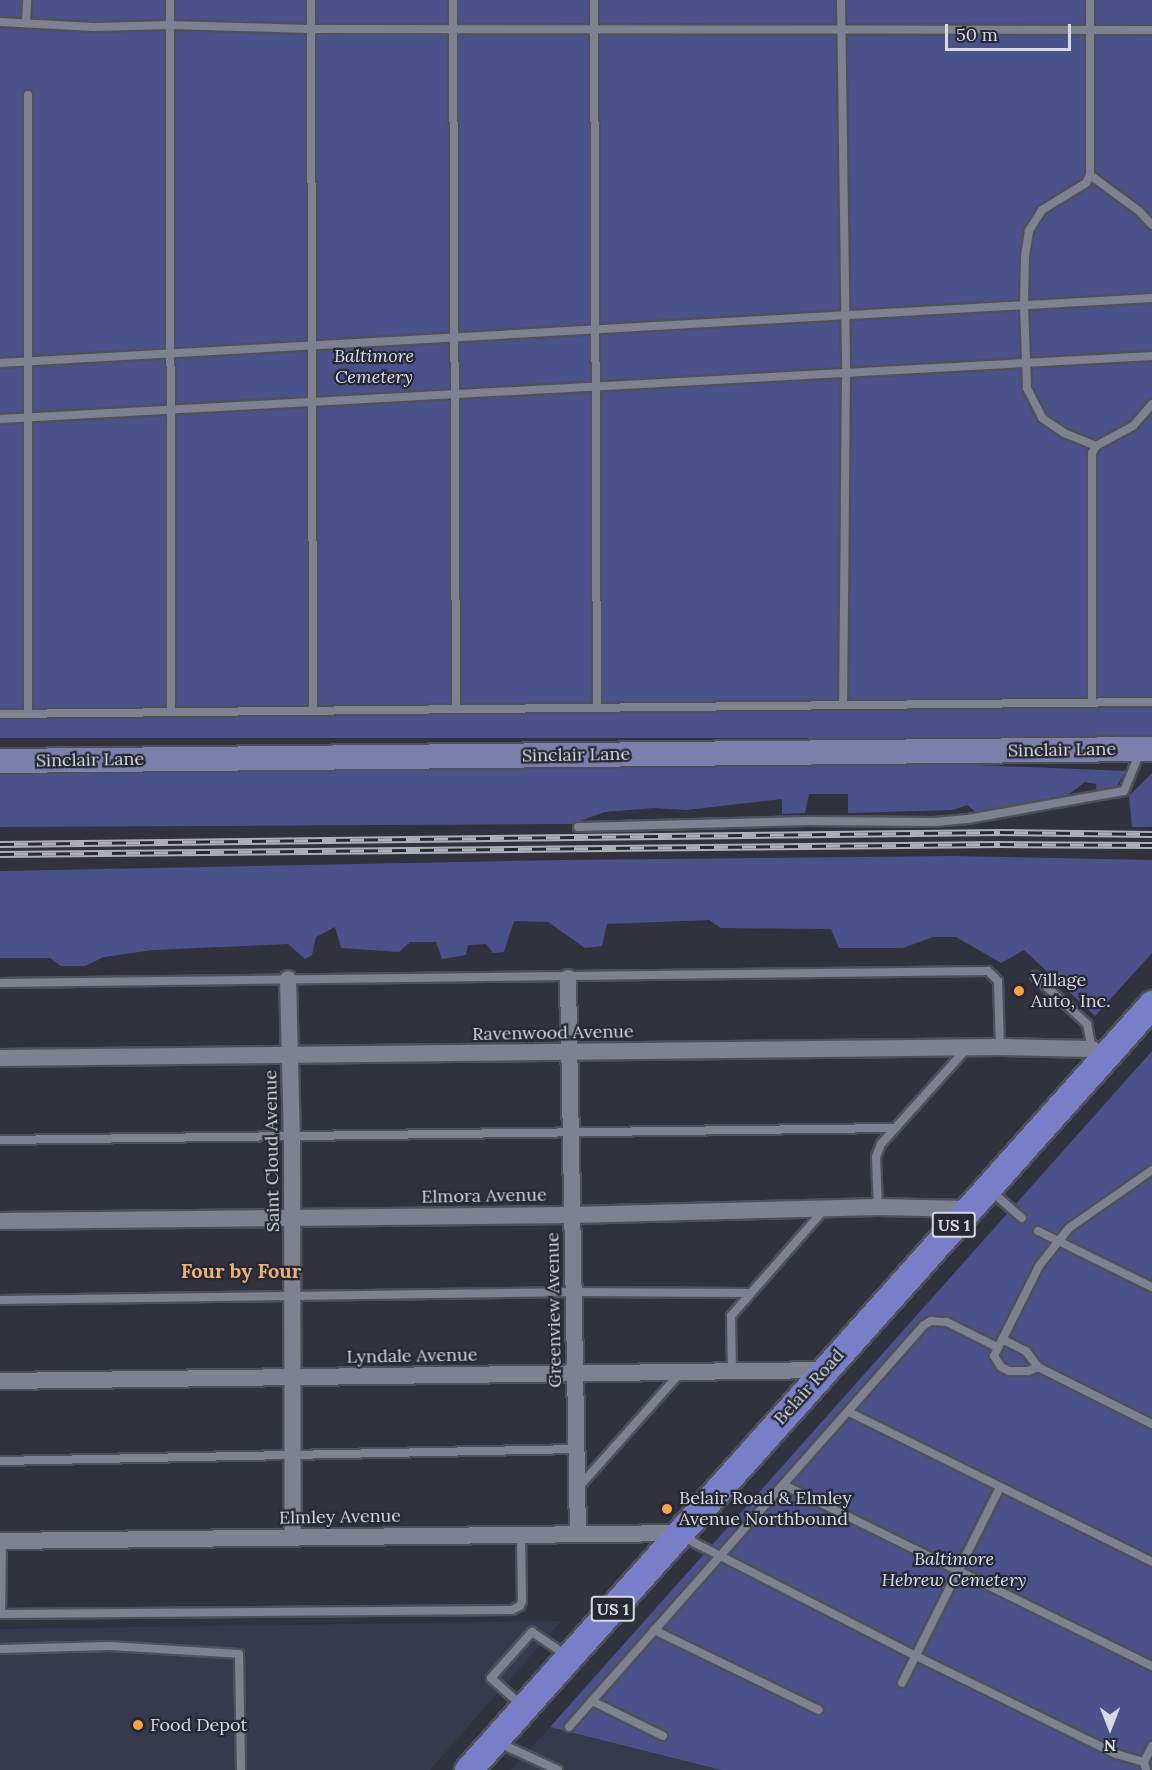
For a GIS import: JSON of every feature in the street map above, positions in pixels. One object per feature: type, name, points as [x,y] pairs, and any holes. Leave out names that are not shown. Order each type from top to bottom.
[{"type":"main road","name":"Sinclair Lane","points":[[0,761],[1147,749]]},
{"type":"main road","name":"Belair Road","points":[[468,1770],[987,1188],[1098,1054],[1152,1004]]},
{"type":"street","name":"Greenview Avenue","points":[[568,978],[578,1534]]},
{"type":"street","name":"Saint Cloud Avenue","points":[[288,979],[292,1138],[292,1538]]},
{"type":"street","name":"Ravenwood Avenue","points":[[0,1058],[290,1057],[967,1047],[1098,1054]]},
{"type":"street","name":"Elmora Avenue","points":[[0,1221],[572,1215],[878,1207],[968,1209]]},
{"type":"street","name":"Lyndale Avenue","points":[[0,1381],[824,1370]]},
{"type":"street","name":"Elmley Avenue","points":[[1,1541],[681,1533]]},
{"type":"lane","points":[[26,22],[27,0]]},
{"type":"lane","points":[[170,0],[171,712]]},
{"type":"lane","points":[[311,0],[313,711]]},
{"type":"lane","points":[[453,0],[456,709]]},
{"type":"lane","points":[[594,0],[597,708]]},
{"type":"lane","points":[[841,0],[843,315],[846,373],[843,705]]},
{"type":"lane","points":[[1090,0],[1090,175],[1086,183],[1042,210],[1032,223],[1025,256],[1024,363],[1031,399],[1042,418],[1064,433],[1096,446]]},
{"type":"lane","points":[[0,22],[94,27],[170,25],[311,29],[1152,30]]},
{"type":"lane","points":[[28,94],[28,714]]},
{"type":"lane","points":[[1090,175],[1139,211],[1152,225]]},
{"type":"lane","points":[[0,363],[1152,298]]},
{"type":"lane","points":[[0,419],[1152,356]]},
{"type":"lane","points":[[1092,703],[1092,453],[1096,446],[1134,426],[1152,404]]},
{"type":"lane","points":[[0,714],[1152,702]]},
{"type":"lane","points":[[578,827],[809,820],[934,822],[968,819],[1124,791],[1147,749]]},
{"type":"lane","points":[[0,983],[568,978],[988,971],[998,981],[1000,1047]]},
{"type":"lane","points":[[1035,976],[1086,1024],[1098,1054]]},
{"type":"lane","points":[[878,1207],[876,1157],[881,1144],[967,1047]]},
{"type":"lane","points":[[0,1140],[292,1138],[570,1131],[893,1128]]},
{"type":"lane","points":[[1038,1367],[1016,1372],[1001,1367],[994,1356],[1039,1266],[1057,1240],[1084,1217],[1152,1170]]},
{"type":"lane","points":[[987,1188],[1022,1218]]},
{"type":"lane","points":[[732,1371],[731,1316],[823,1210]]},
{"type":"lane","points":[[1038,1231],[1152,1287]]},
{"type":"lane","points":[[0,1300],[573,1292],[749,1293]]},
{"type":"lane","points":[[569,1727],[910,1341],[932,1321],[946,1322],[1026,1351],[1038,1367],[1152,1425]]},
{"type":"lane","points":[[577,1489],[681,1372]]},
{"type":"lane","points":[[849,1412],[1152,1562]]},
{"type":"lane","points":[[0,1461],[576,1449]]},
{"type":"lane","points":[[784,1485],[1152,1666]]},
{"type":"lane","points":[[902,1683],[1000,1487]]},
{"type":"lane","points":[[681,1533],[720,1556],[916,1656],[1116,1754],[1145,1766],[1152,1746]]},
{"type":"lane","points":[[1,1541],[0,1614],[512,1610],[520,1606],[522,1601],[521,1535]]},
{"type":"lane","points":[[654,1629],[819,1710]]},
{"type":"lane","points":[[524,1708],[491,1678],[531,1632],[568,1658]]},
{"type":"lane","points":[[0,1649],[110,1646],[239,1654],[241,1770]]},
{"type":"lane","points":[[592,1701],[663,1736]]},
{"type":"lane","points":[[494,1741],[558,1770]]},
{"type":"shaded area","points":[[561,1621],[430,1770],[0,1770],[0,1629]]},
{"type":"shaded area","points":[[550,1727],[721,1770],[511,1770]]},
{"type":"green space","name":"Baltimore Cemetery","points":[[0,0],[1152,0],[1152,738],[0,738]]},
{"type":"green space","points":[[952,764],[1126,771],[1116,787],[1097,793],[1096,784],[1085,782],[1064,798],[976,812],[967,805],[953,810],[848,813],[848,794],[809,794],[805,813],[782,814],[782,799],[687,810],[654,808],[605,812],[572,824],[0,827],[0,774]]},
{"type":"green space","points":[[1152,773],[1152,827],[1132,827],[1129,796]]},
{"type":"green space","points":[[954,856],[1152,860],[1152,953],[1095,1016],[1024,950],[1001,963],[956,937],[933,937],[903,948],[839,948],[831,929],[721,928],[709,920],[607,924],[602,946],[585,948],[548,922],[514,921],[504,952],[493,953],[486,944],[468,945],[466,955],[442,959],[436,942],[410,942],[399,952],[341,948],[335,927],[316,937],[312,955],[305,959],[288,944],[153,950],[104,957],[85,966],[61,966],[50,958],[0,958],[0,871],[563,860]]},
{"type":"green space","name":"Baltimore Hebrew Cemetery","points":[[1152,1051],[1152,1770],[721,1770],[550,1727]]},
{"type":"railway","points":[[0,844],[1000,832],[1152,834]]},
{"type":"railway","points":[[0,854],[1000,844],[1152,845]]},
{"type":"place","name":"Village Auto, Inc.","points":[[1019,991]]},
{"type":"place","name":"Belair Road & Elmley Avenue Northbound","points":[[667,1509]]},
{"type":"place","name":"Food Depot","points":[[138,1725]]},
{"type":"district","name":"Four by Four","points":[[241,1270]]}]
